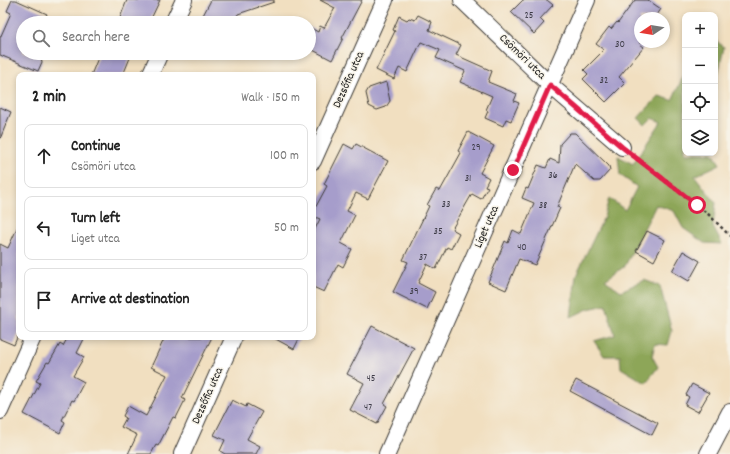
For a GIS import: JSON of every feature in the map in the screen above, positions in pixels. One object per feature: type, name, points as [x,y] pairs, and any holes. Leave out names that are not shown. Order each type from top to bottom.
[{"type":"street","points":[[177,16],[184,0]]},
{"type":"street","name":"Dezsőfia utca","points":[[316,154],[385,0]]},
{"type":"street","name":"Csömöri utca","points":[[462,0],[550,85],[622,147]]},
{"type":"street","name":"Liget utca","points":[[387,454],[587,0]]},
{"type":"street","points":[[151,72],[157,60]]},
{"type":"street","points":[[0,411],[32,340]]},
{"type":"street","name":"Dezsőfia utca","points":[[182,454],[233,340]]},
{"type":"street","points":[[708,454],[730,412]]},
{"type":"path","points":[[622,147],[708,214],[730,236]]},
{"type":"green space","points":[[718,42],[724,47],[718,75]]},
{"type":"green space","points":[[682,79],[682,156],[715,156],[720,164],[695,176],[716,203],[713,227],[722,244],[704,243],[683,228],[674,211],[656,205],[625,266],[605,280],[621,291],[644,280],[660,286],[672,331],[668,345],[655,344],[652,356],[658,367],[646,383],[621,368],[620,356],[604,356],[594,341],[615,335],[606,305],[588,309],[571,317],[576,275],[604,217],[609,198],[625,210],[637,187],[620,175],[618,156],[633,164],[661,122],[652,118],[645,125],[638,118],[659,96],[672,100]]},
{"type":"building","points":[[12,0],[16,0],[47,14],[46,16],[16,16],[16,60],[42,60],[38,71],[0,55],[0,38],[11,13],[7,11]]},
{"type":"building","points":[[127,0],[160,0],[152,16],[121,16]]},
{"type":"building","points":[[211,0],[274,0],[274,2],[238,14],[237,16],[203,16]]},
{"type":"building","points":[[320,0],[362,0],[332,60],[316,52],[316,31],[318,32],[320,26],[324,28],[335,8]]},
{"type":"building","points":[[523,0],[547,0],[553,5],[540,19],[544,23],[534,34],[511,12]]},
{"type":"building","points":[[635,0],[648,0],[661,9],[659,12],[634,12],[634,48],[643,48],[619,77],[625,83],[606,102],[583,79],[588,74],[584,70],[604,50],[596,44],[609,27],[611,29],[617,22],[618,23]]},
{"type":"building","points":[[418,15],[432,22],[429,30],[461,45],[456,55],[492,71],[488,82],[517,94],[514,101],[519,103],[511,121],[506,119],[503,126],[485,118],[488,111],[486,110],[492,96],[460,82],[465,71],[436,58],[440,50],[421,42],[407,72],[399,68],[394,79],[376,70],[395,31],[393,30],[399,16],[407,20],[409,18],[415,20]]},
{"type":"building","points":[[97,60],[129,60],[124,72],[92,72]]},
{"type":"building","points":[[386,82],[390,101],[386,107],[377,110],[369,106],[366,93],[369,88]]},
{"type":"building","points":[[0,107],[11,112],[0,139]]},
{"type":"building","points":[[468,132],[494,146],[480,173],[489,178],[485,186],[488,187],[481,199],[472,194],[452,229],[459,233],[451,249],[447,247],[436,269],[427,264],[418,283],[435,292],[427,309],[393,292],[408,262],[403,260],[429,206],[427,205],[436,189],[440,191],[461,153],[458,151]]},
{"type":"building","points":[[570,133],[575,133],[609,166],[610,170],[600,181],[594,181],[575,164],[557,207],[560,208],[535,265],[519,259],[506,290],[488,282],[505,241],[508,243],[513,230],[521,234],[534,203],[522,198],[526,188],[528,189],[538,165],[546,168],[550,159],[559,163],[560,144]]},
{"type":"building","points":[[344,144],[353,149],[356,144],[388,161],[368,199],[356,193],[347,211],[355,215],[341,243],[352,249],[343,267],[338,264],[324,292],[316,288],[316,227],[320,219],[316,217],[316,206],[327,186],[324,184]]},
{"type":"building","points":[[16,231],[16,340],[14,345],[0,339],[0,244],[8,248]]},
{"type":"building","points":[[647,231],[665,240],[654,261],[636,251]]},
{"type":"building","points":[[683,251],[700,261],[689,281],[672,271]]},
{"type":"building","points":[[372,326],[414,348],[384,404],[387,406],[377,424],[350,410],[364,383],[347,374]]},
{"type":"building","points":[[66,340],[84,340],[77,353],[84,357],[73,376],[84,382],[74,401],[72,400],[62,420],[65,422],[60,433],[24,414],[40,383],[36,381],[60,344],[63,346]]},
{"type":"building","points":[[164,340],[211,340],[182,398],[185,400],[176,418],[173,417],[158,446],[156,445],[151,454],[128,454],[137,435],[121,427],[126,418],[123,416],[128,406],[146,416],[167,375],[151,367]]},
{"type":"building","points":[[278,340],[298,340],[294,349]]},
{"type":"building","points":[[576,380],[658,423],[652,435],[570,391]]},
{"type":"building","points":[[692,384],[709,393],[698,412],[685,405],[689,397],[686,395]]},
{"type":"building","points":[[232,400],[246,407],[247,404],[262,412],[247,439],[260,446],[256,454],[225,454],[220,451],[225,440],[214,435]]},
{"type":"route","points":[[513,170],[550,85],[622,147],[697,205]]}]
